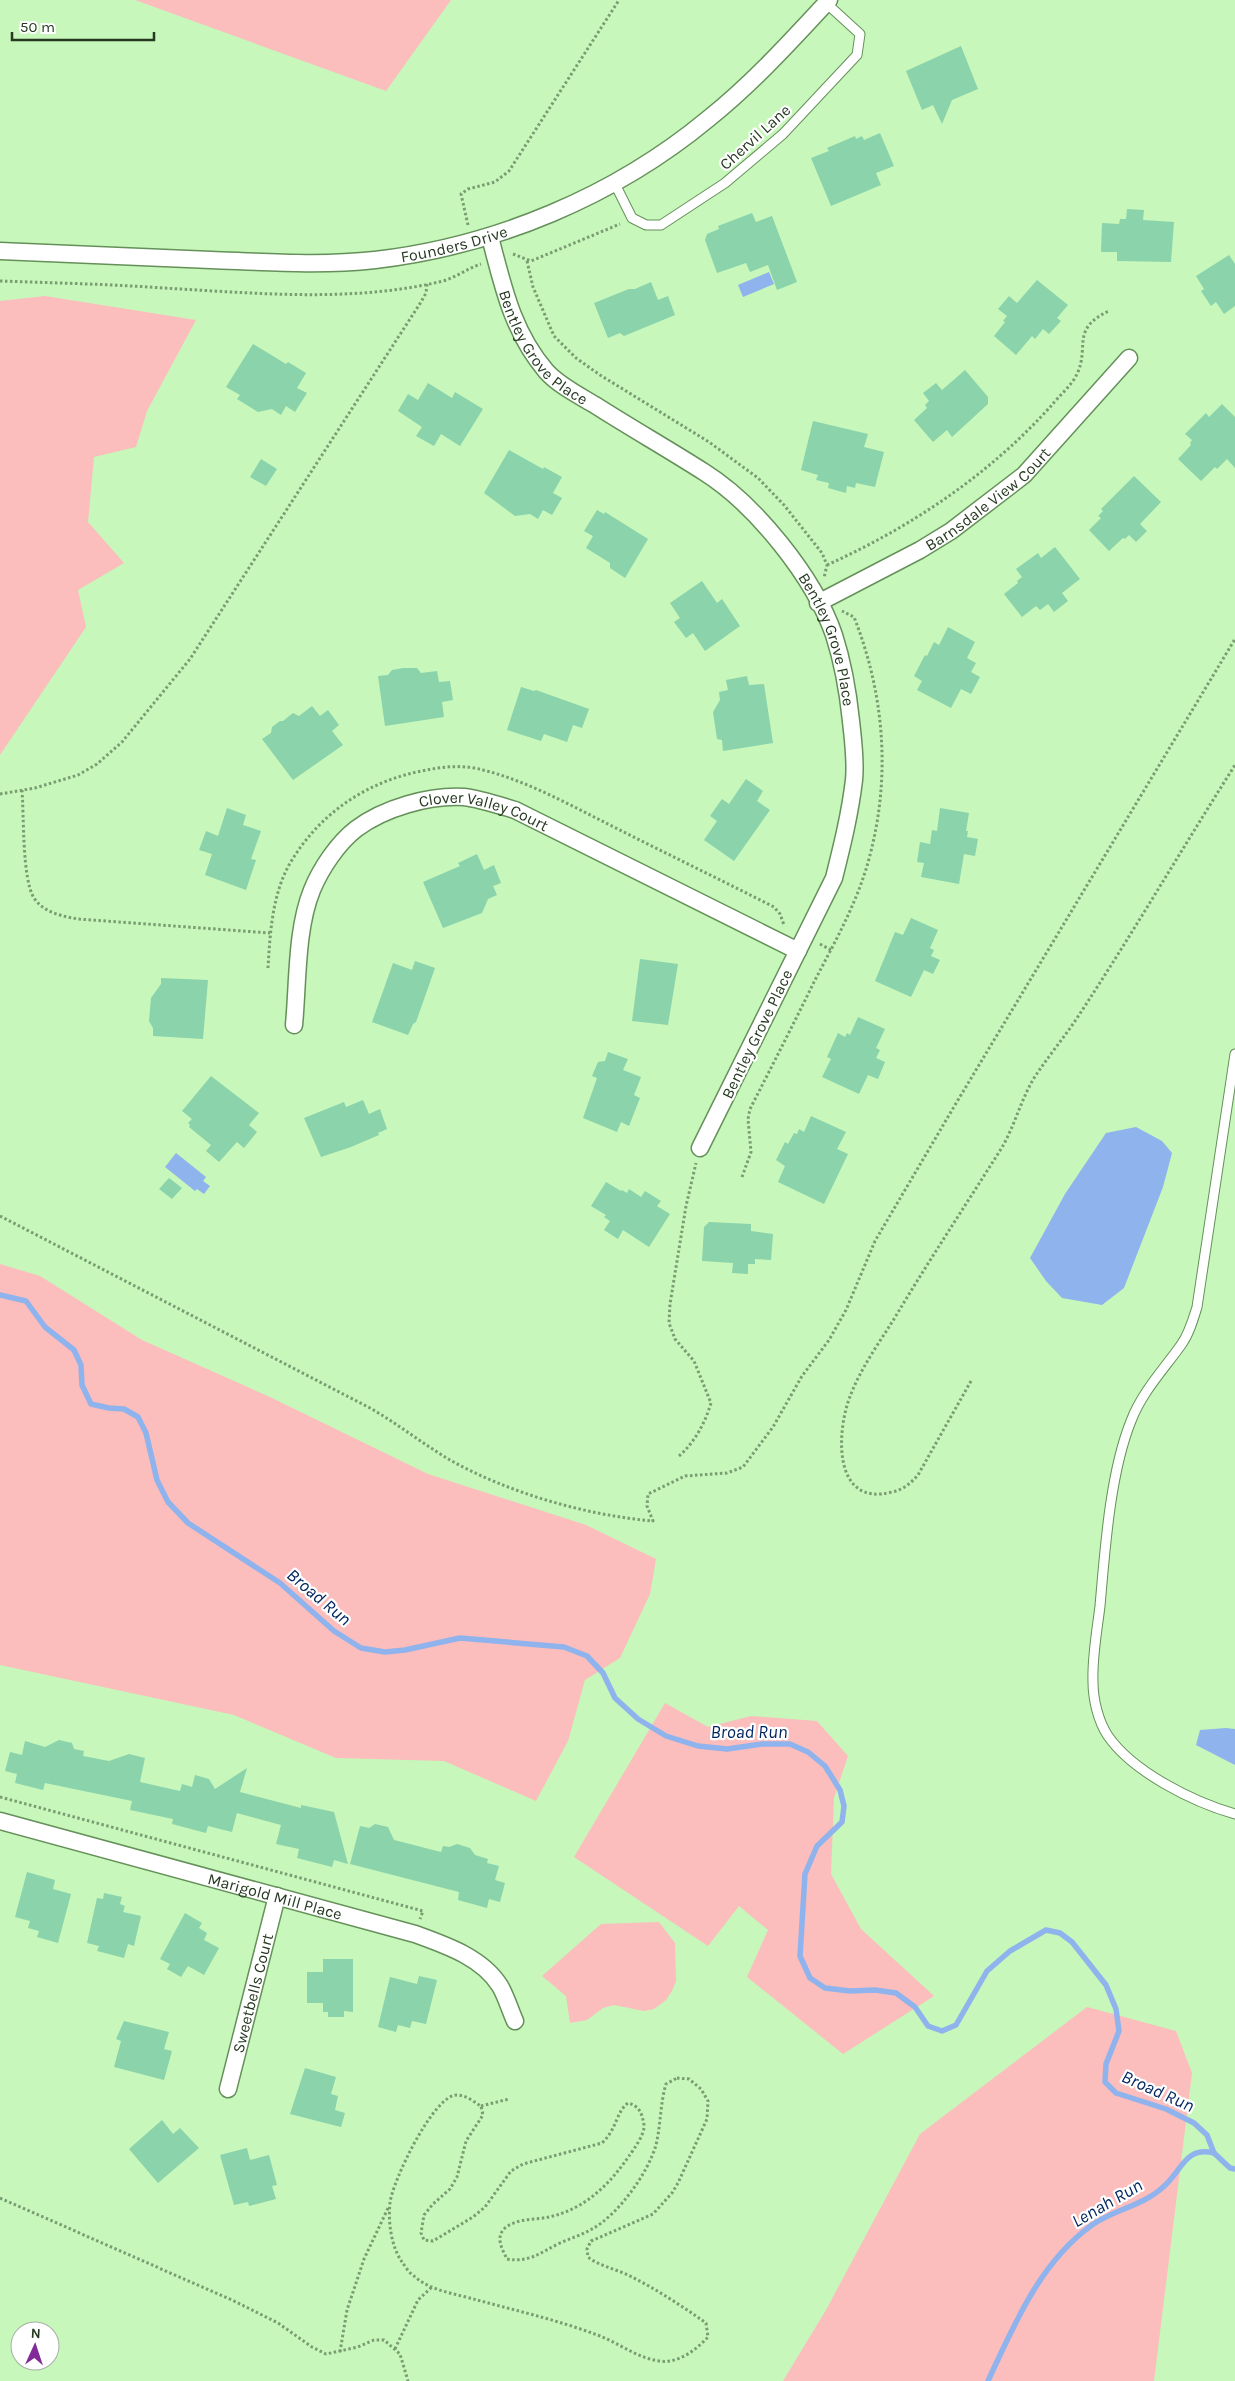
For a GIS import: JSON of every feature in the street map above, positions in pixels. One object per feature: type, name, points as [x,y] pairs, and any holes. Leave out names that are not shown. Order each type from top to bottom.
[{"type":"street","name":"Founders Drive","points":[[0,250],[276,263],[320,262],[374,260],[490,237],[615,184],[670,149],[709,119],[752,81],[827,2]]},
{"type":"street","name":"Bentley Grove Place","points":[[490,237],[508,306],[523,340],[548,373],[583,398],[706,473],[752,511],[825,599],[844,674],[853,741],[854,779],[846,831],[834,878],[700,1148]]},
{"type":"street","name":"Barnsdale View Court","points":[[825,599],[910,556],[943,536],[1024,475],[1129,358]]},
{"type":"street","name":"Clover Valley Court","points":[[294,1025],[304,921],[312,890],[331,857],[356,829],[384,813],[438,799],[463,797],[483,800],[515,810],[801,944]]},
{"type":"street","name":"Marigold Mill Place","points":[[0,1821],[415,1934],[452,1948],[482,1966],[500,1985],[515,2021]]},
{"type":"street","name":"Sweetbells Court","points":[[228,2090],[277,1896]]},
{"type":"lane","name":"Chervil Lane","points":[[615,184],[632,218],[646,225],[661,225],[725,183],[783,134],[857,55],[860,34],[827,2]]},
{"type":"lane","points":[[1235,1054],[1197,1307],[1182,1344],[1155,1380],[1132,1419],[1119,1462],[1104,1565],[1093,1681],[1094,1700],[1100,1718],[1108,1735],[1124,1753],[1140,1766],[1172,1786],[1216,1808],[1235,1814]]},
{"type":"path","points":[[477,265],[461,194],[468,189],[495,182],[508,171],[619,0]]},
{"type":"path","points":[[527,261],[533,287],[554,336],[576,358],[740,463],[784,504],[822,553],[827,565],[824,578],[825,599],[854,617],[864,644],[880,714],[882,753],[878,811],[870,855],[860,887],[831,950],[750,1108],[748,1119],[751,1152],[742,1177]]},
{"type":"path","points":[[0,794],[78,775],[97,764],[122,742],[190,658],[421,302],[426,293],[427,284]]},
{"type":"path","points":[[827,565],[911,522],[963,486],[996,459],[1032,426],[1077,375],[1080,366],[1081,344],[1087,328],[1096,317],[1109,311]]},
{"type":"path","points":[[0,1216],[370,1408],[399,1424],[448,1459],[466,1469],[510,1488],[618,1518],[653,1521],[647,1506],[648,1494],[685,1476],[727,1473],[744,1467],[773,1427],[802,1376],[829,1340],[846,1310],[875,1241],[1235,639]]},
{"type":"path","points":[[971,1381],[914,1479],[898,1491],[870,1494],[858,1489],[848,1478],[840,1453],[842,1423],[851,1392],[942,1240],[1003,1146],[1035,1076],[1081,1013],[1235,765]]},
{"type":"path","points":[[268,968],[270,933],[276,898],[288,866],[306,840],[329,815],[354,796],[380,782],[409,773],[438,768],[461,767],[482,769],[560,800],[774,907],[780,914],[784,926],[801,944],[831,950]]},
{"type":"path","points":[[22,790],[28,883],[34,898],[56,915],[78,919],[270,933]]},
{"type":"path","points":[[679,1456],[691,1445],[707,1417],[711,1403],[694,1361],[675,1339],[670,1323],[670,1304],[686,1206],[700,1148]]},
{"type":"path","points":[[0,1797],[423,1911],[415,1934]]},
{"type":"path","points":[[390,2203],[393,2243],[401,2260],[414,2277],[433,2286],[601,2336],[659,2361],[675,2361],[700,2346],[708,2337],[706,2323],[633,2278],[610,2266],[596,2263],[588,2257],[587,2249],[591,2241],[653,2214],[672,2193],[707,2119],[708,2101],[701,2090],[689,2079],[677,2078],[666,2084],[661,2098],[656,2146],[639,2179],[625,2199],[593,2229],[559,2244],[536,2257],[520,2261],[507,2259],[499,2237],[504,2228],[516,2222],[549,2217],[574,2209],[607,2186],[631,2153],[645,2129],[642,2113],[635,2105],[628,2103],[621,2108],[611,2134],[602,2143],[523,2164],[511,2171],[485,2207],[473,2217],[433,2241],[424,2240],[421,2233],[421,2221],[433,2204],[450,2189],[457,2177],[466,2141],[483,2115],[481,2106]]},
{"type":"path","points":[[340,2352],[347,2310],[364,2260],[390,2203],[397,2177],[434,2111],[447,2099],[456,2095],[468,2098],[481,2106],[509,2099]]},
{"type":"path","points":[[0,2198],[234,2301],[278,2323],[312,2347],[326,2354],[358,2347],[374,2340],[384,2340],[400,2354],[408,2381]]},
{"type":"path","points":[[395,2349],[418,2300],[433,2286]]},
{"type":"shaded area","points":[[135,0],[451,0],[386,91]]},
{"type":"shaded area","points":[[45,296],[196,320],[147,411],[136,447],[94,457],[88,522],[124,563],[78,590],[86,627],[0,755],[0,301]]},
{"type":"shaded area","points":[[0,1264],[40,1276],[142,1340],[272,1398],[428,1474],[586,1525],[656,1559],[650,1594],[620,1658],[585,1680],[568,1741],[536,1801],[444,1761],[336,1758],[234,1715],[0,1665]]},
{"type":"shaded area","points":[[665,1703],[708,1727],[751,1716],[817,1721],[848,1756],[834,1798],[831,1874],[861,1929],[934,1996],[843,2054],[747,1977],[768,1930],[739,1906],[708,1946],[574,1857]]},
{"type":"shaded area","points":[[659,1922],[675,1943],[676,1981],[666,2000],[654,2009],[644,2011],[614,2005],[603,2008],[587,2020],[570,2023],[566,1996],[542,1976],[601,1924]]},
{"type":"shaded area","points":[[1087,2007],[1176,2031],[1192,2073],[1154,2381],[783,2381],[826,2310],[920,2134]]},
{"type":"water","points":[[769,272],[774,284],[743,297],[738,285]]},
{"type":"water","points":[[1136,1127],[1162,1141],[1172,1153],[1163,1187],[1124,1288],[1102,1305],[1062,1298],[1046,1281],[1030,1258],[1065,1194],[1106,1133]]},
{"type":"water","points":[[176,1153],[206,1177],[203,1181],[210,1186],[204,1194],[197,1189],[195,1191],[165,1167]]},
{"type":"water","points":[[1235,1729],[1235,1765],[1196,1745],[1200,1730]]},
{"type":"building","points":[[961,46],[978,89],[952,100],[942,124],[933,105],[922,110],[906,71]]},
{"type":"building","points":[[880,133],[894,166],[876,173],[881,185],[831,206],[811,158],[829,151],[827,148],[855,136],[856,139],[862,136],[864,140]]},
{"type":"building","points":[[1127,209],[1144,210],[1143,220],[1174,222],[1171,262],[1117,261],[1117,252],[1101,252],[1102,223],[1119,224],[1120,219],[1126,219]]},
{"type":"building","points":[[752,213],[756,222],[772,216],[797,282],[777,290],[768,265],[750,272],[746,263],[717,273],[705,240],[707,234],[719,229],[718,226]]},
{"type":"building","points":[[1229,255],[1235,264],[1235,306],[1224,314],[1216,302],[1211,306],[1201,291],[1204,289],[1196,276]]},
{"type":"building","points":[[1037,280],[1068,305],[1057,318],[1061,321],[1049,334],[1043,329],[1035,339],[1032,336],[1016,355],[994,336],[1005,322],[1003,321],[1007,316],[998,309],[1009,296],[1017,303]]},
{"type":"building","points":[[651,282],[658,300],[668,296],[675,315],[624,336],[620,333],[608,338],[594,303]]},
{"type":"building","points":[[253,344],[286,364],[288,362],[306,373],[297,388],[307,393],[295,412],[286,406],[281,415],[272,409],[258,412],[237,399],[240,395],[226,387]]},
{"type":"building","points":[[965,370],[988,397],[988,404],[952,437],[947,430],[933,442],[914,420],[927,408],[925,405],[929,401],[923,393],[936,383],[942,390]]},
{"type":"building","points":[[428,383],[452,398],[455,392],[483,409],[460,446],[441,434],[434,446],[416,436],[422,427],[398,411],[408,394],[418,400]]},
{"type":"building","points":[[1222,404],[1235,417],[1235,468],[1227,459],[1217,469],[1215,467],[1201,481],[1178,459],[1191,445],[1192,440],[1185,434],[1206,413],[1209,417]]},
{"type":"building","points":[[813,421],[868,434],[864,447],[884,452],[875,487],[856,483],[855,488],[847,486],[846,493],[828,488],[829,483],[816,480],[818,475],[801,470]]},
{"type":"building","points":[[509,450],[562,477],[553,493],[562,498],[552,515],[543,510],[538,519],[530,514],[515,516],[484,493]]},
{"type":"building","points":[[261,459],[277,469],[266,486],[250,477]]},
{"type":"building","points":[[1134,476],[1161,502],[1140,524],[1147,531],[1136,542],[1129,535],[1109,551],[1089,530],[1101,518],[1098,516],[1103,511],[1101,509]]},
{"type":"building","points":[[597,510],[604,514],[605,512],[648,539],[625,578],[610,568],[610,563],[586,548],[593,536],[584,531]]},
{"type":"building","points":[[1055,547],[1080,579],[1062,593],[1068,601],[1054,612],[1048,604],[1040,610],[1036,606],[1022,617],[1004,594],[1018,583],[1017,581],[1022,577],[1016,569],[1038,553],[1041,558]]},
{"type":"building","points":[[702,581],[717,603],[722,599],[740,626],[705,651],[693,633],[686,638],[674,622],[680,618],[670,603]]},
{"type":"building","points":[[948,627],[975,642],[967,658],[976,663],[971,672],[980,677],[971,694],[961,689],[951,708],[917,690],[922,681],[914,676],[934,642],[939,645]]},
{"type":"building","points":[[417,668],[421,673],[437,671],[439,682],[450,681],[453,700],[442,702],[444,717],[385,726],[378,676],[388,675],[392,670]]},
{"type":"building","points":[[747,676],[749,685],[764,684],[773,743],[723,751],[722,740],[717,739],[713,712],[720,700],[719,692],[728,690],[726,680]]},
{"type":"building","points":[[521,687],[536,690],[589,709],[582,728],[573,725],[567,742],[544,734],[541,741],[507,730]]},
{"type":"building","points":[[312,706],[320,716],[328,710],[339,725],[332,731],[343,745],[293,780],[262,739],[271,733],[272,727],[280,721],[283,721],[293,713],[299,716]]},
{"type":"building","points":[[746,779],[763,791],[757,801],[770,810],[734,861],[704,840],[717,821],[710,816],[722,799],[729,804]]},
{"type":"building","points":[[227,808],[246,815],[243,825],[261,831],[251,859],[256,860],[246,890],[205,875],[212,854],[199,850],[206,831],[218,836]]},
{"type":"building","points":[[940,808],[969,813],[967,837],[978,839],[975,856],[964,854],[959,884],[921,877],[924,863],[917,862],[920,842],[930,844],[932,830],[937,831]]},
{"type":"building","points":[[477,854],[484,870],[494,865],[501,883],[493,886],[497,895],[488,899],[482,913],[443,928],[423,882],[460,866],[458,863]]},
{"type":"building","points":[[911,918],[938,930],[930,948],[934,950],[931,956],[940,960],[933,974],[924,970],[911,997],[875,981],[895,932],[903,935]]},
{"type":"building","points":[[640,959],[678,964],[668,1025],[632,1021]]},
{"type":"building","points":[[415,961],[435,968],[416,1022],[413,1024],[408,1035],[372,1022],[393,963],[412,970]]},
{"type":"building","points":[[161,978],[208,980],[203,1039],[153,1036],[153,1028],[149,1021],[151,998],[161,984]]},
{"type":"building","points":[[858,1017],[885,1029],[876,1048],[880,1050],[876,1058],[885,1062],[878,1079],[868,1075],[859,1094],[822,1077],[831,1059],[827,1057],[838,1033],[845,1037],[847,1033],[850,1035]]},
{"type":"building","points":[[608,1052],[628,1059],[623,1070],[641,1077],[634,1095],[640,1098],[629,1126],[621,1122],[617,1132],[583,1118],[597,1078],[592,1076],[598,1062],[605,1061]]},
{"type":"building","points":[[211,1076],[259,1113],[249,1125],[257,1132],[244,1148],[237,1142],[219,1162],[206,1151],[211,1145],[189,1127],[188,1123],[192,1119],[182,1111]]},
{"type":"building","points":[[363,1100],[369,1114],[380,1109],[387,1129],[378,1133],[379,1135],[351,1147],[321,1157],[304,1118],[344,1102],[346,1107]]},
{"type":"building","points":[[811,1116],[846,1132],[837,1149],[848,1154],[824,1204],[778,1182],[785,1166],[776,1160],[785,1142],[788,1144],[794,1133],[797,1134],[799,1129],[804,1132]]},
{"type":"building","points":[[169,1178],[182,1188],[172,1199],[159,1189]]},
{"type":"building","points":[[606,1182],[627,1193],[629,1189],[641,1197],[645,1191],[661,1201],[657,1206],[670,1214],[649,1247],[623,1230],[618,1239],[604,1230],[610,1221],[604,1217],[606,1215],[591,1206]]},
{"type":"building","points":[[709,1222],[751,1224],[751,1231],[773,1234],[771,1260],[755,1259],[755,1264],[748,1264],[748,1274],[732,1273],[733,1263],[702,1261],[704,1227]]},
{"type":"building","points":[[59,1740],[72,1743],[74,1749],[84,1751],[83,1756],[109,1761],[129,1754],[145,1758],[140,1782],[180,1791],[182,1784],[192,1787],[195,1775],[209,1779],[215,1789],[247,1768],[240,1792],[301,1808],[301,1805],[334,1812],[348,1864],[334,1860],[332,1867],[297,1858],[299,1849],[276,1844],[281,1825],[237,1813],[232,1832],[208,1826],[206,1833],[172,1824],[173,1819],[130,1810],[132,1801],[45,1783],[43,1790],[15,1783],[17,1774],[5,1771],[10,1752],[22,1755],[25,1741],[45,1747]]},
{"type":"building","points":[[375,1824],[388,1827],[394,1840],[441,1852],[443,1846],[449,1847],[457,1844],[470,1848],[475,1855],[488,1859],[487,1863],[499,1866],[495,1880],[505,1883],[500,1902],[489,1899],[487,1908],[458,1900],[459,1892],[350,1864],[360,1826],[369,1828]]},
{"type":"building","points":[[27,1872],[55,1880],[53,1889],[71,1894],[58,1943],[37,1937],[39,1931],[28,1928],[30,1921],[15,1917]]},
{"type":"building","points":[[104,1893],[122,1897],[120,1904],[125,1906],[123,1912],[141,1916],[134,1946],[128,1944],[124,1958],[97,1951],[99,1946],[87,1943],[97,1898],[103,1899]]},
{"type":"building","points":[[185,1913],[202,1923],[199,1928],[207,1933],[204,1940],[219,1948],[204,1975],[188,1966],[181,1977],[167,1969],[170,1964],[160,1959]]},
{"type":"building","points":[[323,1959],[353,1959],[353,2012],[344,2011],[344,2017],[328,2017],[328,2012],[323,2012],[323,2003],[307,2003],[307,1972],[323,1972]]},
{"type":"building","points":[[419,1976],[437,1980],[426,2024],[412,2021],[410,2028],[398,2025],[396,2032],[378,2027],[390,1977],[417,1984]]},
{"type":"building","points":[[124,2021],[169,2032],[164,2049],[172,2051],[164,2080],[114,2067],[121,2041],[116,2039]]},
{"type":"building","points":[[305,2068],[336,2077],[331,2094],[338,2096],[335,2110],[345,2113],[341,2127],[290,2114]]},
{"type":"building","points":[[162,2120],[173,2134],[180,2128],[199,2148],[158,2183],[129,2149]]},
{"type":"building","points":[[247,2148],[250,2160],[269,2155],[277,2185],[272,2186],[276,2199],[249,2206],[248,2202],[234,2205],[220,2155]]},
{"type":"waterway","name":"Broad Run","points":[[0,1295],[26,1301],[45,1327],[74,1350],[81,1365],[82,1385],[91,1404],[124,1409],[138,1417],[146,1433],[157,1480],[168,1502],[188,1523],[280,1583],[334,1631],[361,1648],[385,1652],[405,1650],[460,1638],[564,1647],[587,1656],[603,1673],[615,1698],[638,1719],[666,1736],[698,1746],[727,1749],[762,1744],[790,1744],[808,1752],[825,1766],[840,1790],[844,1806],[842,1822],[817,1846],[805,1874],[800,1956],[810,1978],[825,1988],[850,1991],[875,1990],[896,1993],[915,2007],[928,2026],[942,2031],[956,2025],[987,1971],[1010,1951],[1046,1930],[1060,1933],[1072,1942],[1106,1985],[1116,2009],[1119,2031],[1106,2064],[1105,2082],[1116,2093],[1166,2109],[1194,2123],[1207,2135],[1214,2153],[1230,2168],[1235,2169]]},
{"type":"waterway","name":"Lenah Run","points":[[988,2381],[1030,2296],[1057,2257],[1092,2225],[1154,2194],[1169,2182],[1184,2162],[1196,2153],[1214,2153]]}]
